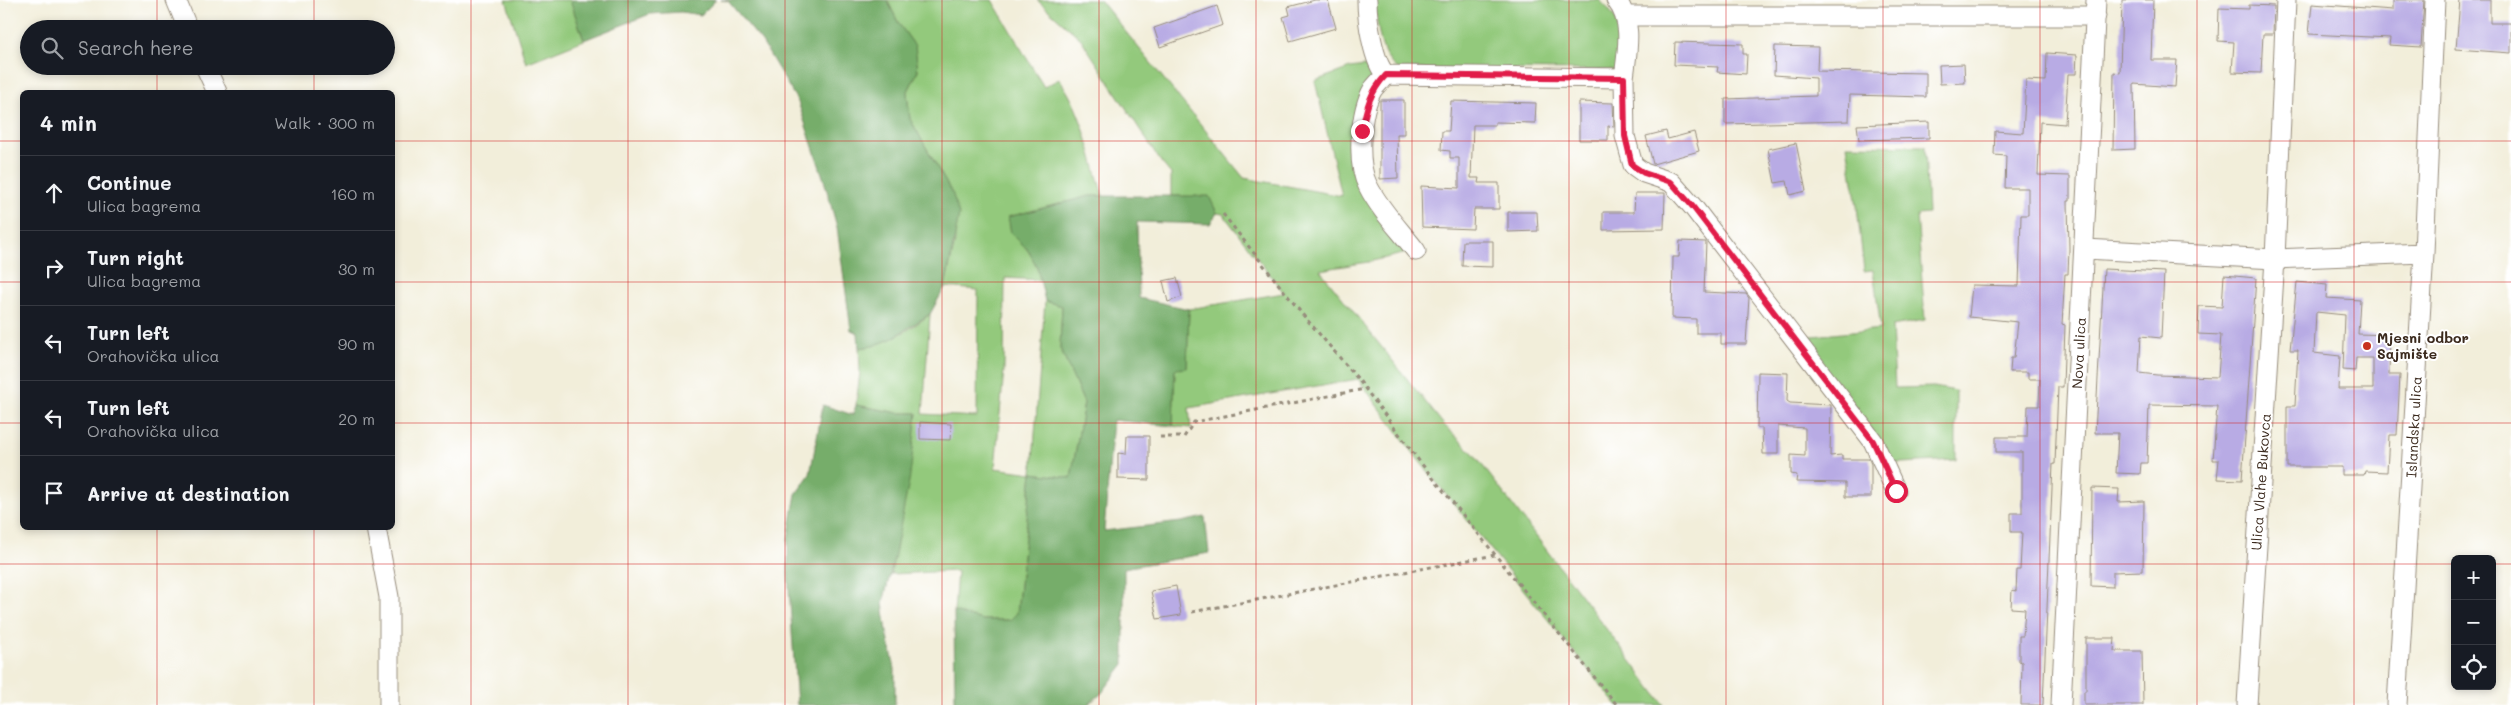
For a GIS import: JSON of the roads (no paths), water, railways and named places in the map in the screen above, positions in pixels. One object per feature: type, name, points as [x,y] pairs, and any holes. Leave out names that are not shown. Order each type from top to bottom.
[{"type":"street","points":[[176,0],[184,20]]},
{"type":"street","points":[[1367,0],[1367,15],[1380,69],[1386,75],[1624,78]]},
{"type":"street","points":[[1616,0],[1626,16],[1628,43],[1624,78],[1625,136],[1632,165],[1644,173],[1671,182],[1693,207],[1873,441],[1896,491]]},
{"type":"street","name":"Ulica Vlahe Bukovca","points":[[2247,705],[2275,259],[2286,0]]},
{"type":"street","name":"Islandska ulica","points":[[2397,705],[2424,253],[2435,0]]},
{"type":"street","points":[[1626,16],[1818,8],[2096,8]]},
{"type":"street","name":"Nova ulica","points":[[2061,705],[2096,8]]},
{"type":"street","points":[[209,75],[216,90]]},
{"type":"street","points":[[1386,75],[1374,88],[1366,106],[1362,131],[1363,172],[1367,185],[1381,206],[1416,251]]},
{"type":"street","points":[[2085,249],[2275,259],[2424,253]]},
{"type":"street","points":[[376,530],[389,597],[389,705]]},
{"type":"place","name":"Mjesni odbor Sajmište","points":[[2367,346]]}]
